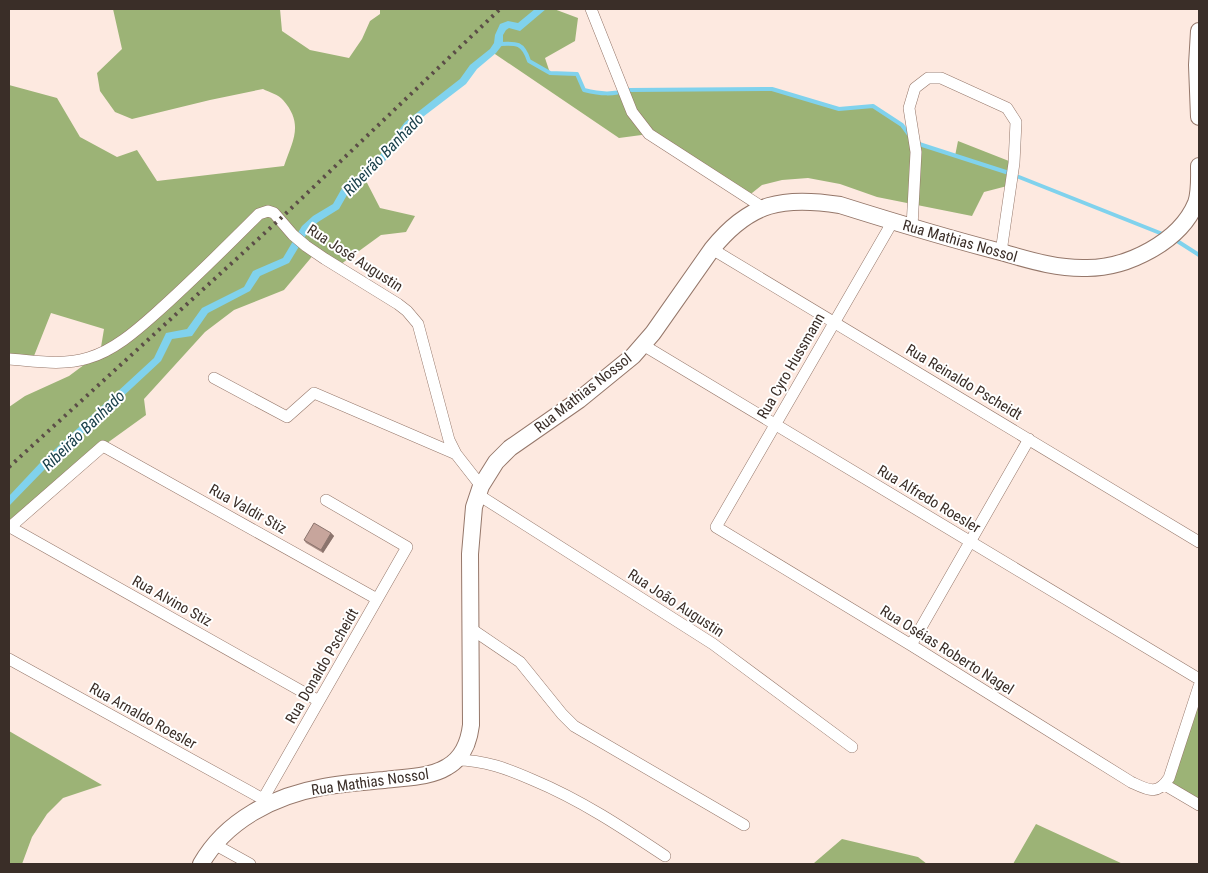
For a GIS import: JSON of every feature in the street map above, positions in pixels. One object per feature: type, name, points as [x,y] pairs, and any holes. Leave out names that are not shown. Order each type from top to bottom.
[{"type":"street","points":[[591,9],[632,112],[649,134],[762,207]]},
{"type":"street","points":[[1199,31],[1197,65],[1199,117]]},
{"type":"street","points":[[912,227],[916,152],[910,108],[915,88],[928,78],[941,78],[1007,108],[1016,122],[1014,163],[1001,252]]},
{"type":"street","name":"Rua Mathias Nossol","points":[[200,864],[214,844],[235,824],[265,802],[325,786],[432,773],[449,766],[456,760],[467,744],[470,731],[471,540],[474,507],[479,490],[496,462],[510,448],[579,400],[622,366],[642,346],[712,249],[735,225],[762,207],[790,201],[821,202],[840,205],[1030,261],[1070,268],[1089,268],[1118,264],[1170,239],[1182,227],[1196,202],[1199,166]]},
{"type":"street","name":"Rua José Augustin","points":[[9,359],[54,362],[75,361],[90,358],[114,346],[142,326],[260,214],[268,211],[274,213],[293,235],[306,246],[398,304],[414,317],[421,335],[444,426],[456,454],[479,490]]},
{"type":"street","name":"Rua Cyro Hussmann","points":[[716,527],[893,221]]},
{"type":"street","name":"Rua Reinaldo Pscheidt","points":[[712,249],[1199,542]]},
{"type":"street","name":"Rua Alfredo Roesler","points":[[642,346],[1199,679]]},
{"type":"street","points":[[214,378],[287,418],[314,393],[456,454]]},
{"type":"street","points":[[911,645],[1029,438]]},
{"type":"street","name":"Rua Valdir Stiz","points":[[9,528],[103,446],[377,599]]},
{"type":"street","name":"Rua João Augustin","points":[[479,490],[713,644],[852,747]]},
{"type":"street","name":"Rua Donaldo Pscheidt","points":[[265,802],[319,701],[407,547],[326,500]]},
{"type":"street","name":"Rua Oséias Roberto Nagel","points":[[716,527],[1132,782],[1146,789],[1153,790],[1165,785]]},
{"type":"street","name":"Rua Alvino Stiz","points":[[9,528],[319,701]]},
{"type":"street","points":[[470,628],[520,662],[574,726],[744,825]]},
{"type":"street","name":"Rua Arnaldo Roesler","points":[[9,659],[265,802]]},
{"type":"street","points":[[1199,686],[1169,778],[1165,785],[1199,804]]},
{"type":"street","points":[[456,760],[473,760],[505,767],[550,787],[615,822],[665,856]]},
{"type":"street","points":[[214,844],[250,864]]},
{"type":"green space","points":[[113,9],[280,9],[282,31],[310,50],[349,58],[362,39],[370,21],[380,14],[380,9],[554,9],[578,18],[575,41],[545,58],[550,73],[577,74],[584,90],[617,93],[628,90],[772,89],[839,109],[873,106],[902,125],[914,143],[955,156],[958,141],[1014,163],[1011,185],[984,192],[972,216],[877,197],[840,184],[808,178],[782,180],[762,185],[747,197],[649,134],[619,138],[492,52],[462,82],[407,124],[364,177],[380,208],[415,216],[406,232],[381,235],[337,267],[315,253],[284,290],[234,310],[205,332],[144,399],[146,415],[103,446],[9,528],[9,501],[13,496],[9,495],[9,407],[25,396],[69,376],[100,353],[104,329],[51,313],[32,361],[9,359],[9,85],[57,98],[80,137],[117,157],[137,150],[157,181],[284,166],[295,132],[293,117],[281,98],[263,89],[132,119],[115,112],[100,91],[97,73],[122,49]]},
{"type":"green space","points":[[1199,686],[1199,805],[1165,785]]},
{"type":"green space","points":[[9,731],[102,785],[63,798],[47,814],[32,837],[22,864],[9,864]]},
{"type":"green space","points":[[1036,824],[1123,864],[1013,864]]},
{"type":"green space","points":[[842,839],[918,857],[927,864],[814,863]]},
{"type":"water","name":"Ribeirão Banhado","points":[[535,9],[546,9],[520,31],[509,28],[506,30],[503,35],[503,44],[496,53],[477,69],[466,84],[411,126],[387,159],[366,179],[351,188],[339,209],[309,230],[289,263],[260,276],[250,291],[208,313],[192,336],[172,339],[161,361],[46,468],[9,506],[9,496],[40,463],[154,358],[166,333],[187,329],[202,308],[244,287],[253,271],[283,258],[302,226],[313,216],[333,204],[345,183],[361,174],[380,155],[405,122],[460,79],[470,65],[490,49],[500,24],[508,21],[518,23]]},
{"type":"building","points":[[314,523],[331,533],[321,550],[304,540]]},
{"type":"waterway","points":[[499,44],[518,45],[524,50],[529,61],[550,73],[577,74],[584,90],[617,93],[628,90],[772,89],[839,109],[873,106],[902,125],[910,136]]},
{"type":"waterway","points":[[916,143],[1009,173]]},
{"type":"waterway","points":[[1019,177],[1165,235]]},
{"type":"waterway","points":[[1174,239],[1199,255]]},
{"type":"railway","points":[[9,467],[280,219],[500,9]]}]
